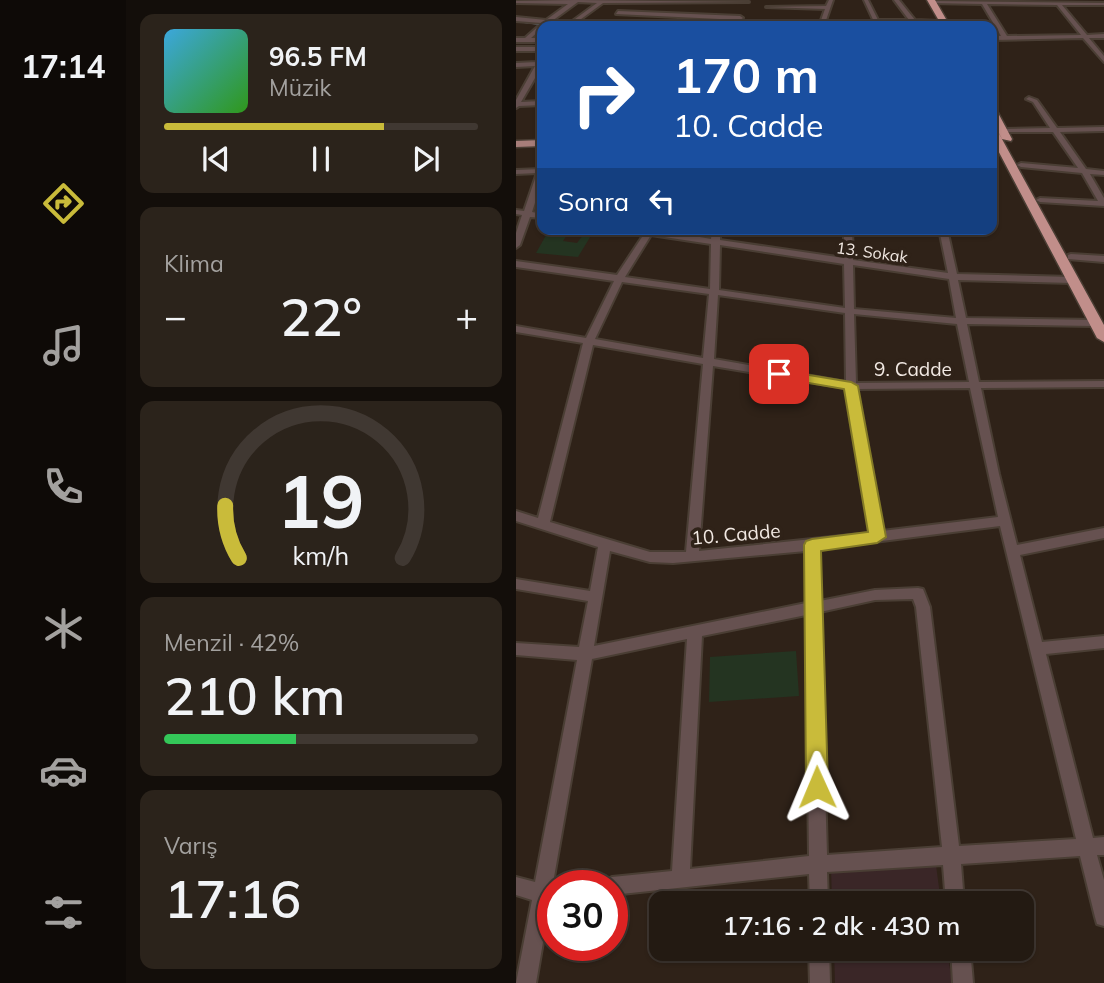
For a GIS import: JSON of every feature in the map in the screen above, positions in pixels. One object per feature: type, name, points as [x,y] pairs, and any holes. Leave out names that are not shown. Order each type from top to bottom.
[{"type":"highway","points":[[930,1],[937,21]]},
{"type":"highway","points":[[930,1],[943,21]]},
{"type":"highway","points":[[997,135],[1021,165],[1071,257],[1100,319],[1104,338]]},
{"type":"highway","points":[[997,136],[1072,280],[1100,319]]},
{"type":"main road","points":[[516,143],[537,142]]},
{"type":"street","points":[[800,0],[803,21]]},
{"type":"street","points":[[824,21],[831,0]]},
{"type":"street","points":[[866,0],[876,21]]},
{"type":"street","points":[[896,0],[913,21]]},
{"type":"street","points":[[516,10],[527,1]]},
{"type":"street","points":[[539,8],[548,1]]},
{"type":"street","points":[[518,20],[548,21],[576,1]]},
{"type":"street","points":[[577,21],[602,1]]},
{"type":"street","points":[[607,21],[633,1]]},
{"type":"street","points":[[638,21],[658,1]]},
{"type":"street","points":[[516,2],[701,1],[828,8]]},
{"type":"street","points":[[690,21],[701,1]]},
{"type":"street","points":[[930,1],[1104,4]]},
{"type":"street","points":[[984,3],[995,21]]},
{"type":"street","points":[[764,21],[770,4]]},
{"type":"street","points":[[1059,4],[1104,60]]},
{"type":"street","points":[[518,20],[531,13]]},
{"type":"street","points":[[618,13],[742,18],[741,21]]},
{"type":"street","points":[[518,20],[537,24]]},
{"type":"street","points":[[997,25],[1005,38]]},
{"type":"street","points":[[526,40],[537,30]]},
{"type":"street","points":[[997,38],[1104,36]]},
{"type":"street","points":[[516,40],[537,40]]},
{"type":"street","points":[[516,49],[537,49]]},
{"type":"street","points":[[516,65],[537,64]]},
{"type":"street","points":[[516,105],[537,68]]},
{"type":"street","points":[[1029,99],[1035,101],[1104,204]]},
{"type":"street","points":[[516,105],[537,103]]},
{"type":"street","points":[[997,132],[1104,130]]},
{"type":"street","points":[[1021,165],[1104,173]]},
{"type":"street","points":[[516,172],[537,171]]},
{"type":"street","points":[[516,245],[537,198]]},
{"type":"street","points":[[1040,200],[1104,204]]},
{"type":"street","points":[[516,212],[537,215]]},
{"type":"street","points":[[543,525],[588,343],[619,279],[648,235]]},
{"type":"street","name":"13. Sokak","points":[[674,235],[953,277],[1072,280]]},
{"type":"street","points":[[692,557],[714,293],[716,235]]},
{"type":"street","points":[[848,235],[851,386],[877,537]]},
{"type":"street","points":[[944,235],[974,386],[1005,521],[1096,847],[1104,917]]},
{"type":"street","points":[[1071,257],[1104,259]]},
{"type":"street","points":[[516,264],[714,293],[961,321],[1100,319]]},
{"type":"street","name":"9. Cadde","points":[[516,329],[851,386],[1104,384]]},
{"type":"street","name":"10. Cadde","points":[[516,516],[605,545],[650,556],[692,557],[1005,521]]},
{"type":"street","points":[[1013,551],[1104,533]]},
{"type":"street","points":[[551,870],[584,654],[605,545]]},
{"type":"street","points":[[812,545],[819,891]]},
{"type":"street","points":[[516,584],[595,597]]},
{"type":"street","points":[[516,649],[584,654],[875,595],[918,593],[923,607],[954,891]]},
{"type":"street","points":[[680,879],[695,631]]},
{"type":"street","points":[[1039,649],[1104,642]]},
{"type":"street","points":[[628,884],[818,864],[951,858],[1096,847]]},
{"type":"street","points":[[516,886],[537,891]]},
{"type":"street","points":[[525,983],[537,934]]},
{"type":"street","points":[[819,961],[820,983]]},
{"type":"street","points":[[961,961],[963,983]]},
{"type":"shaded area","points":[[936,865],[939,891],[832,891],[831,867]]},
{"type":"shaded area","points":[[834,961],[949,961],[952,983],[835,983]]},
{"type":"green space","points":[[546,235],[567,235],[563,241],[577,243],[583,235],[591,235],[578,257],[536,253]]},
{"type":"green space","points":[[796,651],[799,696],[709,702],[710,657]]},
{"type":"waterway","points":[[516,21],[537,24]]},
{"type":"route","points":[[779,374],[851,386],[877,537],[812,545],[817,787]]}]
